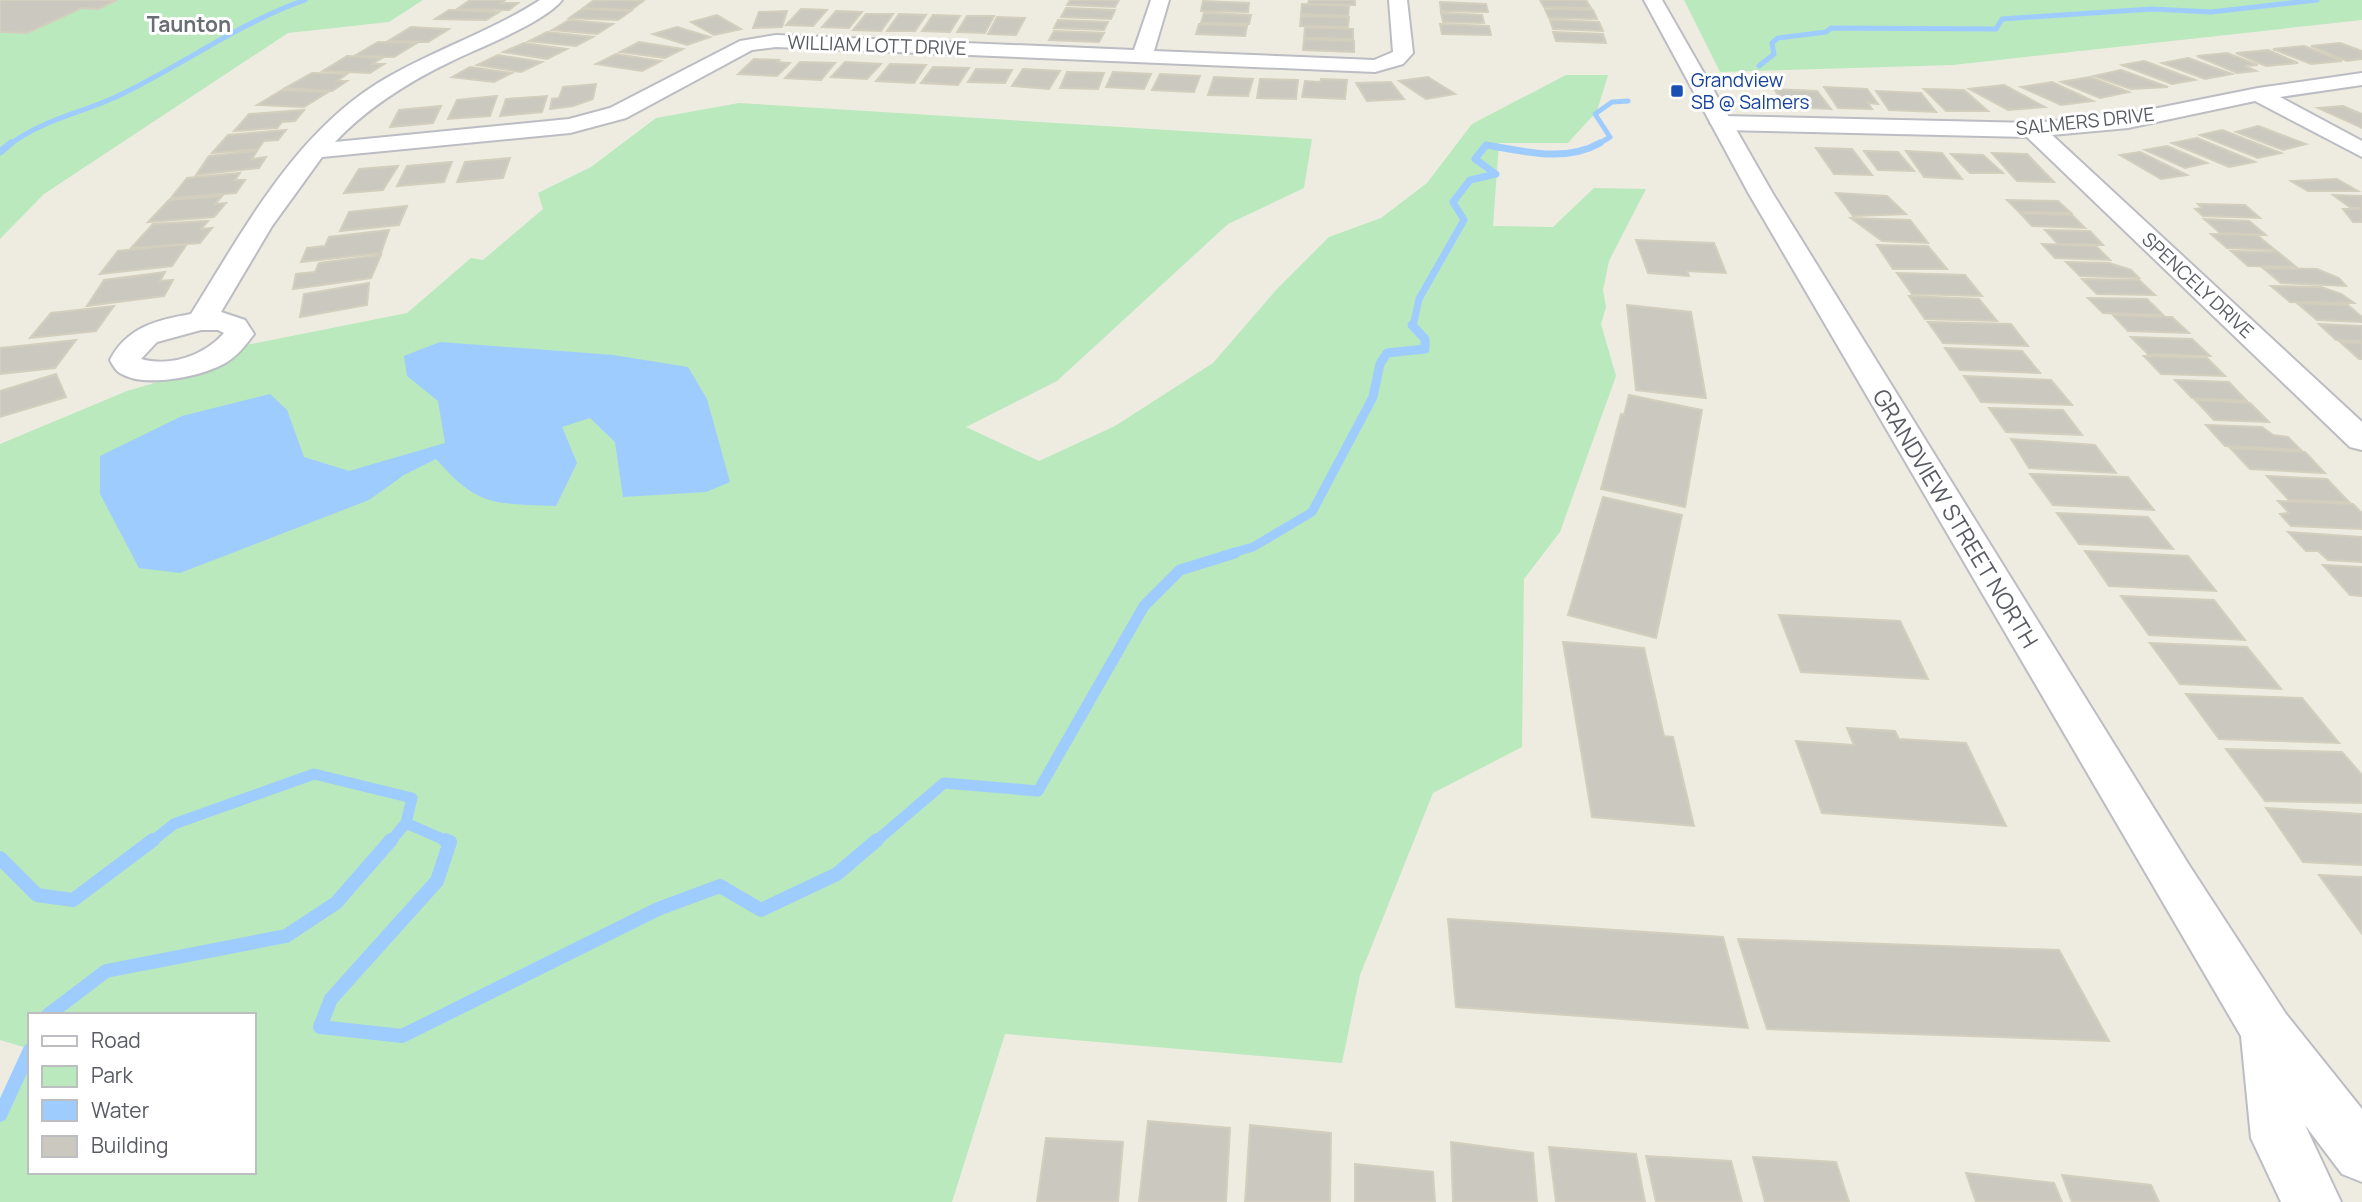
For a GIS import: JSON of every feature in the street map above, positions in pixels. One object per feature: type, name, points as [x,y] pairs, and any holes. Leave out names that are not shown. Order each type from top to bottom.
[{"type":"street","points":[[201,321],[314,151],[382,90],[519,23],[553,0]]},
{"type":"street","points":[[1143,55],[1160,0]]},
{"type":"street","name":"WILLIAM LOTT DRIVE","points":[[314,151],[570,126],[618,113],[747,45],[776,41],[1375,65],[1396,60],[1404,53],[1398,0]]},
{"type":"street","name":"GRANDVIEW STREET NORTH","points":[[1653,0],[1721,123],[2267,1031],[2362,1154]]},
{"type":"street","name":"SALMERS DRIVE","points":[[1721,123],[2033,130],[2128,121],[2258,94],[2362,79]]},
{"type":"street","points":[[2258,94],[2362,150]]},
{"type":"street","name":"SPENCELY DRIVE","points":[[2033,130],[2362,440]]},
{"type":"street","name":"GRANDVIEW STREET NORTH","points":[[2267,1031],[2279,1138],[2312,1202]]},
{"type":"green space","points":[[0,0],[423,0],[389,22],[288,33],[44,194],[0,239]]},
{"type":"green space","points":[[1684,0],[2362,0],[2362,20],[1953,65],[1720,72]]},
{"type":"green space","points":[[1566,75],[1608,75],[1597,111],[1568,143],[1499,143],[1493,226],[1553,227],[1594,188],[1646,189],[1609,261],[1603,290],[1606,307],[1601,324],[1616,376],[1560,532],[1524,579],[1522,747],[1433,793],[1360,975],[1342,1063],[1005,1034],[952,1202],[0,1202],[0,1115],[28,1054],[28,1174],[256,1174],[256,1013],[28,1013],[28,1048],[0,1040],[0,444],[127,391],[192,372],[246,345],[407,313],[471,258],[483,260],[543,209],[538,193],[591,167],[656,118],[739,103],[1312,139],[1304,188],[1228,224],[1057,381],[966,427],[1039,461],[1115,426],[1213,363],[1277,289],[1329,237],[1381,218],[1427,183],[1472,124]]},
{"type":"water","points":[[440,342],[613,355],[688,367],[707,399],[730,482],[706,492],[623,497],[615,442],[590,418],[562,427],[577,463],[556,506],[489,500],[464,487],[436,459],[404,475],[369,500],[180,573],[139,568],[100,494],[100,456],[182,416],[270,394],[287,410],[304,457],[349,471],[445,443],[438,401],[407,376],[404,356]]},
{"type":"building","points":[[0,0],[117,0],[98,9],[82,8],[27,33],[0,32]]},
{"type":"building","points":[[470,0],[505,0],[501,3],[518,3],[509,10],[457,9]]},
{"type":"building","points":[[594,0],[643,1],[631,10],[583,8]]},
{"type":"building","points":[[1070,0],[1119,0],[1115,7],[1067,5]]},
{"type":"building","points":[[1309,0],[1355,0],[1355,5],[1308,4]]},
{"type":"building","points":[[1540,0],[1586,0],[1591,8],[1544,7]]},
{"type":"building","points":[[1203,1],[1249,3],[1248,12],[1201,11]]},
{"type":"building","points":[[1440,2],[1486,4],[1488,12],[1441,11]]},
{"type":"building","points":[[1302,4],[1349,6],[1348,16],[1301,14]]},
{"type":"building","points":[[1066,8],[1115,10],[1111,19],[1061,17]]},
{"type":"building","points":[[582,9],[631,11],[618,20],[569,18]]},
{"type":"building","points":[[801,9],[827,10],[813,26],[786,25]]},
{"type":"building","points":[[1545,9],[1593,10],[1597,19],[1549,18]]},
{"type":"building","points":[[449,10],[499,12],[486,20],[435,19]]},
{"type":"building","points":[[787,11],[782,27],[753,28],[759,12]]},
{"type":"building","points":[[836,11],[862,12],[849,28],[822,27]]},
{"type":"building","points":[[1204,13],[1251,15],[1249,24],[1201,23]]},
{"type":"building","points":[[1441,13],[1482,15],[1484,23],[1443,22]]},
{"type":"building","points":[[866,14],[893,14],[881,31],[853,30]]},
{"type":"building","points":[[899,14],[926,15],[915,31],[887,31]]},
{"type":"building","points":[[717,15],[741,29],[714,35],[691,22]]},
{"type":"building","points":[[933,15],[960,16],[950,32],[922,31]]},
{"type":"building","points":[[967,16],[994,16],[985,33],[957,32]]},
{"type":"building","points":[[1301,16],[1349,17],[1348,27],[1300,26]]},
{"type":"building","points":[[997,17],[1025,18],[1016,35],[988,34]]},
{"type":"building","points":[[569,20],[613,24],[597,34],[552,30]]},
{"type":"building","points":[[1058,20],[1108,22],[1104,30],[1054,28]]},
{"type":"building","points":[[1550,20],[1599,22],[1603,31],[1553,29]]},
{"type":"building","points":[[1199,24],[1247,26],[1245,36],[1196,34]]},
{"type":"building","points":[[1440,24],[1489,26],[1491,35],[1442,34]]},
{"type":"building","points":[[411,27],[449,29],[428,42],[388,41]]},
{"type":"building","points":[[677,27],[710,37],[687,45],[653,34]]},
{"type":"building","points":[[1305,27],[1353,29],[1353,39],[1304,38]]},
{"type":"building","points":[[1054,31],[1104,33],[1099,42],[1049,40]]},
{"type":"building","points":[[547,32],[593,37],[576,46],[529,41]]},
{"type":"building","points":[[1553,32],[1603,34],[1606,43],[1556,41]]},
{"type":"building","points":[[1304,39],[1354,41],[1354,52],[1303,50]]},
{"type":"building","points":[[378,42],[417,43],[394,57],[354,56]]},
{"type":"building","points":[[639,42],[683,49],[665,58],[620,52]]},
{"type":"building","points":[[524,43],[567,49],[547,59],[503,52]]},
{"type":"building","points":[[2340,43],[2362,51],[2362,59],[2347,61],[2311,46]]},
{"type":"building","points":[[2304,46],[2342,61],[2311,64],[2273,49]]},
{"type":"building","points":[[2268,50],[2298,63],[2266,66],[2236,53]]},
{"type":"building","points":[[2227,53],[2258,65],[2245,66],[2256,71],[2237,73],[2197,56]]},
{"type":"building","points":[[616,54],[661,61],[642,71],[596,64]]},
{"type":"building","points":[[498,55],[542,62],[521,72],[477,65]]},
{"type":"building","points":[[347,56],[382,58],[372,64],[384,64],[370,73],[323,71]]},
{"type":"building","points":[[2188,58],[2232,74],[2205,79],[2162,63]]},
{"type":"building","points":[[754,59],[790,63],[777,76],[738,74]]},
{"type":"building","points":[[2144,61],[2195,80],[2172,84],[2122,65]]},
{"type":"building","points":[[800,62],[835,63],[821,80],[785,78]]},
{"type":"building","points":[[845,62],[881,64],[867,79],[831,77]]},
{"type":"building","points":[[890,64],[926,65],[914,83],[876,81]]},
{"type":"building","points":[[470,67],[512,73],[494,82],[452,77]]},
{"type":"building","points":[[933,67],[969,68],[958,85],[921,83]]},
{"type":"building","points":[[976,69],[1012,70],[1005,83],[968,82]]},
{"type":"building","points":[[1023,69],[1060,71],[1049,89],[1012,86]]},
{"type":"building","points":[[2121,70],[2168,87],[2131,89],[2094,76]]},
{"type":"building","points":[[1067,72],[1104,73],[1098,89],[1060,88]]},
{"type":"building","points":[[1113,72],[1151,74],[1144,89],[1106,87]]},
{"type":"building","points":[[312,73],[347,74],[337,81],[347,81],[332,91],[285,88]]},
{"type":"building","points":[[1160,74],[1200,76],[1194,92],[1152,90]]},
{"type":"building","points":[[1214,77],[1253,79],[1248,96],[1208,95]]},
{"type":"building","points":[[1428,77],[1455,94],[1426,99],[1399,81]]},
{"type":"building","points":[[2090,77],[2129,92],[2100,98],[2061,82]]},
{"type":"building","points":[[1260,79],[1298,80],[1296,99],[1257,98]]},
{"type":"building","points":[[1321,79],[1347,80],[1345,99],[1302,97],[1305,81],[1320,82]]},
{"type":"building","points":[[1391,82],[1404,99],[1367,101],[1356,83]]},
{"type":"building","points":[[2052,82],[2093,101],[2061,105],[2021,87]]},
{"type":"building","points":[[596,84],[593,99],[573,106],[550,109],[552,99],[559,98],[563,87]]},
{"type":"building","points":[[2004,85],[2045,107],[2008,110],[1969,89]]},
{"type":"building","points":[[1824,87],[1867,89],[1878,104],[1868,103],[1872,109],[1838,108]]},
{"type":"building","points":[[1774,89],[1817,91],[1831,109],[1787,107]]},
{"type":"building","points":[[1924,89],[1964,90],[1988,111],[1946,111]]},
{"type":"building","points":[[282,90],[328,92],[304,107],[257,105]]},
{"type":"building","points":[[1876,91],[1921,93],[1936,112],[1889,110]]},
{"type":"building","points":[[497,96],[490,116],[448,119],[457,100]]},
{"type":"building","points":[[547,96],[542,112],[500,116],[506,99]]},
{"type":"building","points":[[441,106],[433,123],[390,127],[399,110]]},
{"type":"building","points":[[2343,106],[2362,114],[2362,128],[2318,108]]},
{"type":"building","points":[[304,110],[295,121],[282,122],[277,128],[234,131],[249,114]]},
{"type":"building","points":[[2258,126],[2306,144],[2283,150],[2236,132]]},
{"type":"building","points":[[286,130],[278,140],[264,141],[258,149],[212,153],[228,135]]},
{"type":"building","points":[[2222,130],[2281,153],[2258,158],[2200,135]]},
{"type":"building","points":[[2197,138],[2255,162],[2229,167],[2172,143]]},
{"type":"building","points":[[2167,146],[2207,163],[2185,168],[2145,150]]},
{"type":"building","points":[[1816,148],[1852,149],[1872,175],[1834,174]]},
{"type":"building","points":[[257,151],[252,159],[266,157],[259,168],[196,175],[209,156]]},
{"type":"building","points":[[1864,151],[1898,152],[1914,171],[1878,170]]},
{"type":"building","points":[[1906,151],[1942,153],[1962,179],[1924,177]]},
{"type":"building","points":[[2140,152],[2187,175],[2161,179],[2120,155]]},
{"type":"building","points":[[1992,153],[2027,154],[2054,182],[2017,181]]},
{"type":"building","points":[[1951,154],[1983,155],[2003,173],[1970,173]]},
{"type":"building","points":[[510,158],[503,178],[457,182],[465,162]]},
{"type":"building","points":[[452,162],[444,182],[397,186],[407,166]]},
{"type":"building","points":[[398,166],[383,190],[344,193],[359,169]]},
{"type":"building","points":[[240,173],[235,180],[245,180],[236,193],[171,198],[187,178]]},
{"type":"building","points":[[2337,179],[2358,191],[2308,191],[2291,181]]},
{"type":"building","points":[[1836,193],[1887,196],[1906,214],[1853,216]]},
{"type":"building","points":[[2333,195],[2362,196],[2362,208],[2351,208]]},
{"type":"building","points":[[222,196],[215,204],[226,203],[214,217],[148,222],[169,200]]},
{"type":"building","points":[[2007,200],[2058,201],[2071,213],[2019,212]]},
{"type":"building","points":[[2198,204],[2245,205],[2260,218],[2203,216],[2195,209],[2202,208]]},
{"type":"building","points":[[407,206],[399,225],[340,231],[349,212]]},
{"type":"building","points":[[2343,209],[2362,209],[2362,222],[2353,222]]},
{"type":"building","points":[[2020,213],[2072,215],[2085,228],[2032,226]]},
{"type":"building","points":[[1851,218],[1910,220],[1928,243],[1882,241]]},
{"type":"building","points":[[2204,219],[2249,221],[2266,235],[2220,233]]},
{"type":"building","points":[[208,221],[201,229],[212,228],[200,243],[131,248],[153,224]]},
{"type":"building","points":[[389,230],[381,253],[301,262],[307,248],[325,246],[329,237]]},
{"type":"building","points":[[2045,230],[2090,231],[2103,245],[2058,244]]},
{"type":"building","points":[[2211,234],[2257,235],[2275,250],[2227,248]]},
{"type":"building","points":[[1636,240],[1714,243],[1726,273],[1687,271],[1689,276],[1648,273]]},
{"type":"building","points":[[187,244],[172,266],[100,274],[118,251]]},
{"type":"building","points":[[2042,244],[2096,246],[2110,260],[2055,258]]},
{"type":"building","points":[[1877,245],[1928,246],[1947,269],[1893,269]]},
{"type":"building","points":[[2231,251],[2278,252],[2296,267],[2248,266]]},
{"type":"building","points":[[381,255],[371,278],[293,289],[296,274],[315,272],[319,263]]},
{"type":"building","points":[[2066,262],[2109,263],[2131,270],[2139,278],[2080,276]]},
{"type":"building","points":[[2263,268],[2317,269],[2339,278],[2346,286],[2281,283]]},
{"type":"building","points":[[165,272],[160,281],[173,280],[164,296],[87,306],[104,280]]},
{"type":"building","points":[[1897,273],[1965,275],[1982,296],[1912,294]]},
{"type":"building","points":[[2082,279],[2139,280],[2155,295],[2097,294]]},
{"type":"building","points":[[369,283],[367,305],[300,317],[304,294]]},
{"type":"building","points":[[2271,286],[2321,287],[2341,294],[2354,303],[2290,302]]},
{"type":"building","points":[[1909,296],[1979,299],[1997,321],[1925,319]]},
{"type":"building","points":[[2088,298],[2147,299],[2163,315],[2103,313]]},
{"type":"building","points":[[2297,303],[2348,305],[2362,317],[2362,322],[2317,320]]},
{"type":"building","points":[[1627,305],[1691,312],[1706,398],[1636,390]]},
{"type":"building","points":[[114,306],[96,331],[30,338],[51,313]]},
{"type":"building","points":[[2113,315],[2172,317],[2189,333],[2128,331]]},
{"type":"building","points":[[1928,322],[2011,324],[2028,346],[1943,343]]},
{"type":"building","points":[[2319,324],[2362,326],[2362,341],[2336,340]]},
{"type":"building","points":[[2131,337],[2192,339],[2210,356],[2148,354]]},
{"type":"building","points":[[76,340],[55,368],[0,374],[0,348]]},
{"type":"building","points":[[2340,342],[2362,343],[2362,359],[2359,359]]},
{"type":"building","points":[[1945,348],[2022,351],[2040,373],[1960,370]]},
{"type":"building","points":[[2144,356],[2207,358],[2225,376],[2161,374]]},
{"type":"building","points":[[56,374],[66,397],[0,417],[0,391]]},
{"type":"building","points":[[1964,376],[2051,380],[2072,405],[1981,402]]},
{"type":"building","points":[[2175,380],[2229,382],[2247,401],[2192,398]]},
{"type":"building","points":[[1629,395],[1702,410],[1685,507],[1601,489],[1621,414],[1624,415]]},
{"type":"building","points":[[2195,400],[2250,403],[2269,422],[2214,420]]},
{"type":"building","points":[[1989,408],[2063,410],[2082,435],[2006,432]]},
{"type":"building","points":[[2206,425],[2262,427],[2273,435],[2288,437],[2301,450],[2225,446]]},
{"type":"building","points":[[2011,439],[2095,445],[2116,473],[2029,468]]},
{"type":"building","points":[[2230,448],[2305,452],[2325,473],[2250,469]]},
{"type":"building","points":[[2030,474],[2128,477],[2154,510],[2053,505]]},
{"type":"building","points":[[2267,476],[2327,479],[2349,502],[2289,500]]},
{"type":"building","points":[[1603,497],[1682,515],[1656,638],[1568,615]]},
{"type":"building","points":[[2278,501],[2353,504],[2362,513],[2362,529],[2291,526],[2280,514],[2289,513]]},
{"type":"building","points":[[2057,513],[2148,517],[2173,549],[2079,544]]},
{"type":"building","points":[[2288,532],[2362,537],[2362,562],[2328,560],[2318,551],[2306,551]]},
{"type":"building","points":[[2085,551],[2188,556],[2216,591],[2109,586]]},
{"type":"building","points":[[2323,565],[2362,567],[2362,596],[2350,595]]},
{"type":"building","points":[[2121,596],[2214,600],[2245,640],[2149,635]]},
{"type":"building","points":[[1779,615],[1900,621],[1928,679],[1801,672]]},
{"type":"building","points":[[1563,642],[1644,648],[1664,736],[1673,737],[1694,826],[1592,817]]},
{"type":"building","points":[[2150,643],[2247,647],[2281,689],[2180,684]]},
{"type":"building","points":[[2186,694],[2302,698],[2339,743],[2219,739]]},
{"type":"building","points":[[1847,728],[1895,731],[1899,739],[1966,743],[2006,826],[1822,813],[1796,741],[1854,745]]},
{"type":"building","points":[[2226,749],[2342,752],[2362,775],[2362,803],[2265,801]]},
{"type":"building","points":[[2266,808],[2362,814],[2362,865],[2303,862]]},
{"type":"building","points":[[2319,875],[2362,877],[2362,934]]},
{"type":"building","points":[[1448,919],[1723,937],[1748,1028],[1456,1007]]},
{"type":"building","points":[[1738,939],[2059,950],[2109,1041],[1767,1029]]},
{"type":"building","points":[[1148,1121],[1230,1128],[1226,1202],[1139,1202]]},
{"type":"building","points":[[1250,1125],[1331,1133],[1330,1202],[1245,1202]]},
{"type":"building","points":[[1046,1138],[1123,1142],[1118,1202],[1037,1202]]},
{"type":"building","points":[[1451,1142],[1533,1153],[1537,1202],[1453,1202]]},
{"type":"building","points":[[1549,1147],[1636,1154],[1645,1202],[1556,1202]]},
{"type":"building","points":[[1646,1156],[1731,1161],[1742,1202],[1656,1202]]},
{"type":"building","points":[[1753,1157],[1836,1162],[1849,1202],[1765,1202]]},
{"type":"building","points":[[1355,1164],[1433,1172],[1435,1202],[1355,1202]]},
{"type":"building","points":[[1966,1173],[2054,1183],[2062,1202],[1976,1202]]},
{"type":"building","points":[[2062,1175],[2151,1185],[2159,1202],[2072,1202]]},
{"type":"waterway","points":[[9,145],[49,122],[120,95],[257,20],[305,0]]},
{"type":"waterway","points":[[1759,66],[1774,54],[1772,43],[1778,38],[1826,32],[1831,28],[1996,29],[2002,19],[2152,9],[2211,12],[2317,0]]},
{"type":"waterway","points":[[1597,145],[1610,137],[1595,114],[1612,102],[1628,101]]},
{"type":"waterway","points":[[0,152],[11,143]]},
{"type":"waterway","points":[[1413,326],[1419,299],[1464,220],[1453,202],[1470,180],[1496,174],[1475,159],[1486,145],[1558,154],[1573,153],[1600,143]]},
{"type":"waterway","points":[[1229,554],[1253,547],[1312,512],[1373,397],[1380,364],[1387,353],[1425,349],[1425,339],[1412,325]]},
{"type":"waterway","points":[[875,842],[944,783],[1038,791],[1144,606],[1180,570],[1235,553]]},
{"type":"waterway","points":[[151,842],[174,824],[314,774],[412,798],[406,823]]},
{"type":"waterway","points":[[390,842],[406,823]]},
{"type":"waterway","points":[[406,823],[449,842]]},
{"type":"waterway","points":[[0,858],[37,895],[73,900],[153,840]]},
{"type":"waterway","points":[[51,1013],[106,971],[286,936],[336,903],[391,840]]},
{"type":"waterway","points":[[445,840],[450,842],[437,881],[331,999],[320,1027],[402,1036],[658,909],[720,886],[761,910],[837,874],[877,840]]},
{"type":"waterway","points":[[0,1115],[28,1054]]},
{"type":"place","name":"Grandview SB @ Salmers","points":[[1677,91]]},
{"type":"district","name":"Taunton","points":[[189,24]]}]
